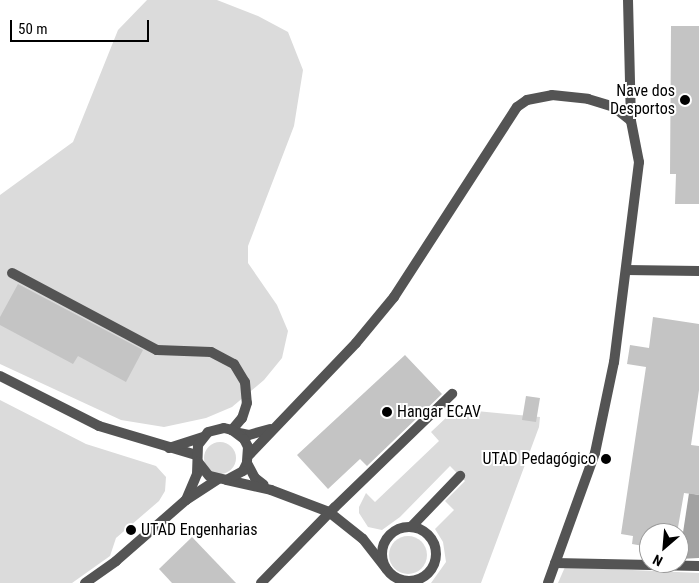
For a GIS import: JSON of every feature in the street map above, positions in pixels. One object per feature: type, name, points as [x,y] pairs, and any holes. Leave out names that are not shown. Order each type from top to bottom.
[{"type":"street","points":[[548,583],[592,461],[604,416],[626,270],[639,162],[631,121],[628,0]]},
{"type":"street","points":[[85,583],[116,561],[186,500],[242,471],[248,459],[272,428],[356,343],[399,291],[517,107],[527,100],[545,96],[588,98],[614,107],[631,121]]},
{"type":"street","points":[[626,270],[699,271]]},
{"type":"street","points":[[12,274],[157,350],[171,353],[210,352],[234,364],[245,382],[247,404],[236,432]]},
{"type":"street","points":[[0,376],[99,426],[197,459],[202,471],[222,480],[271,490],[330,512],[363,538],[387,570],[402,580],[411,581],[427,574],[433,567],[436,559],[433,541],[427,534],[411,527]]},
{"type":"street","points":[[262,583],[330,512],[452,394]]},
{"type":"street","points":[[168,448],[202,437],[216,428],[249,435],[272,428]]},
{"type":"street","points":[[236,432],[248,447],[248,459],[255,478],[271,490]]},
{"type":"street","points":[[186,500],[196,480],[197,459],[202,437]]},
{"type":"street","points":[[363,538],[372,539],[411,527],[460,476]]},
{"type":"street","points":[[387,570],[383,563],[383,545],[394,531]]},
{"type":"street","points":[[555,562],[699,566]]},
{"type":"shaded area","points":[[147,0],[217,0],[258,16],[288,32],[303,70],[294,126],[248,246],[248,263],[277,305],[288,331],[282,358],[264,380],[232,407],[206,418],[164,427],[121,420],[0,364],[0,195],[73,142],[118,30]]},
{"type":"shaded area","points":[[0,400],[86,444],[156,466],[166,477],[165,491],[159,501],[116,538],[110,556],[72,583],[0,583]]},
{"type":"shaded area","points":[[466,410],[540,417],[539,427],[481,583],[431,583],[446,562],[443,542],[435,529],[454,510],[445,501],[465,481],[450,466],[400,517],[382,530],[368,527],[359,513],[359,507],[366,493],[375,502],[439,441],[431,432],[449,415]]},
{"type":"shaded area","points":[[220,442],[226,443],[231,447],[235,452],[235,464],[231,469],[226,473],[220,474],[214,473],[209,469],[205,464],[204,458],[205,452],[209,447],[214,443]]},
{"type":"shaded area","points":[[689,493],[699,495],[699,558],[689,558],[689,523],[684,523]]},
{"type":"shaded area","points":[[408,536],[415,537],[421,542],[426,548],[426,562],[421,568],[415,573],[408,574],[401,573],[395,568],[390,562],[389,555],[390,548],[395,542],[401,537]]},
{"type":"shaded area","points":[[565,567],[639,570],[639,573],[699,573],[699,583],[558,583]]},
{"type":"building","name":"Nave dos Desportos","points":[[671,26],[699,26],[699,204],[675,204],[676,174],[670,174]]},
{"type":"building","points":[[18,284],[143,350],[126,382],[78,356],[73,364],[0,325],[0,317]]},
{"type":"building","points":[[653,317],[699,324],[699,390],[691,445],[699,446],[699,495],[684,493],[679,523],[639,523],[639,545],[632,544],[633,536],[621,534],[646,367],[627,364],[630,345],[649,348]]},
{"type":"building","name":"Hangar ECAV","points":[[405,355],[442,394],[367,466],[360,459],[328,489],[297,455]]},
{"type":"building","points":[[526,396],[540,398],[536,422],[522,420]]},
{"type":"building","points":[[192,537],[236,583],[172,583],[159,569]]},
{"type":"place","name":"Nave dos Desportos","points":[[685,100]]},
{"type":"place","name":"Hangar ECAV","points":[[387,412]]},
{"type":"place","name":"UTAD Pedagógico","points":[[606,459]]},
{"type":"place","name":"UTAD Engenharias","points":[[131,530]]}]
